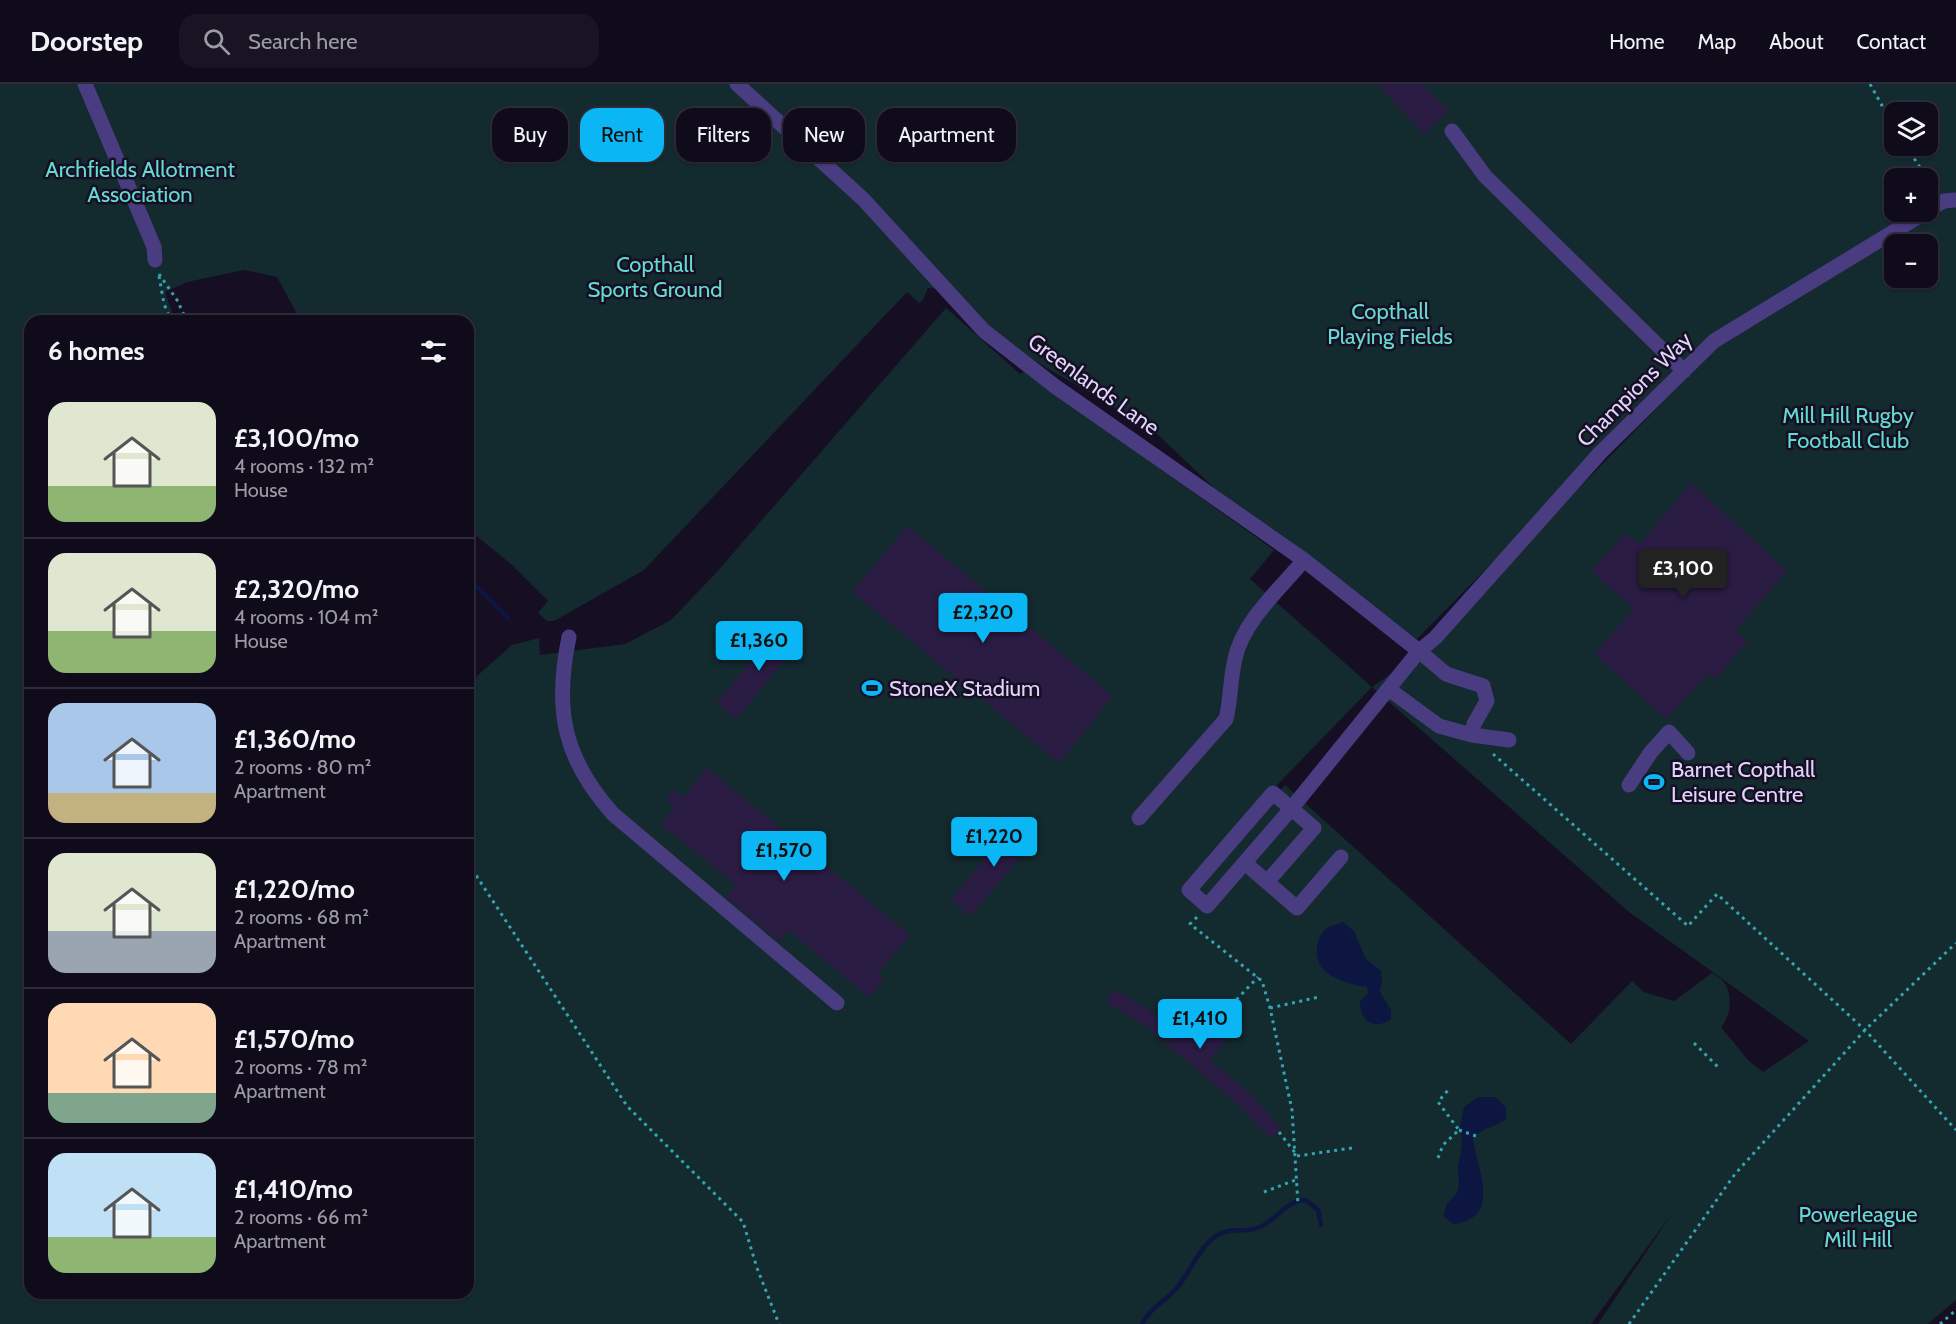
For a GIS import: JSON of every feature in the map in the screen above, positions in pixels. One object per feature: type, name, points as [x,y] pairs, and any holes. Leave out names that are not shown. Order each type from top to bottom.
[{"type":"street","points":[[85,84],[154,247],[157,267]]},
{"type":"street","name":"Greenlands Lane","points":[[737,84],[863,200],[984,331],[1056,387],[1304,560],[1446,674],[1483,686],[1487,701],[1474,724],[1472,735]]},
{"type":"street","points":[[1452,131],[1485,176],[1684,370]]},
{"type":"street","name":"Champions Way","points":[[1938,205],[1944,201],[1956,200]]},
{"type":"street","name":"Champions Way","points":[[1419,651],[1435,638],[1600,453],[1714,341],[1909,222]]},
{"type":"street","points":[[1139,818],[1227,719],[1235,658],[1242,638],[1304,560]]},
{"type":"street","points":[[568,636],[561,685],[562,713],[568,741],[578,768],[594,793],[613,814],[837,1002]]},
{"type":"street","points":[[1267,882],[1314,828],[1291,809],[1273,793],[1189,890],[1207,906],[1291,809],[1390,690],[1419,651]]},
{"type":"street","points":[[1390,690],[1438,726],[1472,735],[1509,740]]},
{"type":"street","points":[[1629,785],[1651,752],[1669,732],[1688,753]]},
{"type":"street","points":[[1245,863],[1297,908],[1341,857]]},
{"type":"path","points":[[1870,84],[1884,109]]},
{"type":"path","points":[[157,267],[164,304],[169,315]]},
{"type":"path","points":[[157,267],[184,315]]},
{"type":"path","points":[[1487,749],[1688,926],[1717,894],[1865,1030],[1956,1130]]},
{"type":"path","points":[[474,872],[627,1106],[743,1222],[757,1268],[779,1324]]},
{"type":"path","points":[[1204,903],[1202,911],[1190,924],[1262,981],[1292,1110],[1297,1156],[1298,1204]]},
{"type":"path","points":[[1629,1324],[1735,1174],[1865,1030],[1956,943]]},
{"type":"path","points":[[1221,1016],[1258,977]]},
{"type":"path","points":[[1270,1008],[1319,997]]},
{"type":"path","points":[[1694,1043],[1719,1068]]},
{"type":"path","points":[[1449,1089],[1438,1102],[1459,1130],[1476,1136]]},
{"type":"path","points":[[1438,1158],[1443,1144],[1459,1130]]},
{"type":"path","points":[[1279,1132],[1297,1156]]},
{"type":"path","points":[[1297,1156],[1353,1148]]},
{"type":"path","points":[[1264,1192],[1298,1179]]},
{"type":"path","points":[[1940,1324],[1956,1310]]},
{"type":"green space","points":[[0,84],[1956,84],[1956,1300],[1928,1324],[1598,1324],[1673,1212],[1591,1324],[0,1324]],"holes":[[[1372,687],[1629,912],[1809,1041],[1763,1072],[1748,1060],[1721,1027],[1729,1012],[1730,999],[1724,982],[1712,973],[1674,1001],[1644,992],[1632,981],[1571,1044],[1285,785],[1195,880],[1280,782]]]},
{"type":"shaded area","points":[[1343,922],[1354,931],[1366,959],[1381,971],[1382,984],[1379,990],[1391,1010],[1391,1019],[1385,1022],[1374,1024],[1365,1019],[1362,1014],[1360,1001],[1368,994],[1367,987],[1338,979],[1327,973],[1320,965],[1317,955],[1319,938],[1327,929]]},
{"type":"shaded area","points":[[1478,1097],[1495,1097],[1506,1107],[1506,1119],[1473,1138],[1481,1176],[1483,1202],[1478,1212],[1469,1220],[1453,1224],[1443,1216],[1447,1204],[1457,1193],[1459,1183],[1458,1167],[1462,1144],[1460,1126],[1464,1107]]},
{"type":"building","points":[[1377,84],[1422,84],[1449,111],[1424,134]]},
{"type":"building","name":"Barnet Copthall Leisure Centre","points":[[1691,483],[1787,571],[1735,631],[1748,641],[1715,679],[1708,674],[1666,719],[1594,654],[1634,609],[1591,571],[1625,534],[1640,544]]},
{"type":"building","points":[[907,526],[1113,696],[1059,763],[852,592]]},
{"type":"building","points":[[781,624],[801,641],[736,719],[716,703]]},
{"type":"building","points":[[707,768],[910,935],[877,974],[884,980],[869,997],[788,930],[779,941],[726,897],[736,885],[661,824],[675,808],[666,801],[674,790],[683,797]]},
{"type":"building","points":[[1015,821],[1036,838],[971,916],[951,900]]},
{"type":"building","points":[[1114,989],[1151,1011],[1173,1030],[1199,999],[1236,1028],[1210,1060],[1252,1095],[1282,1129],[1270,1139],[1241,1107],[1142,1023],[1106,1003]]},
{"type":"waterway","points":[[474,584],[508,618]]},
{"type":"waterway","points":[[1142,1324],[1148,1314],[1180,1285],[1209,1241],[1221,1233],[1260,1227],[1287,1206],[1306,1200],[1318,1210],[1321,1225]]},
{"type":"place","name":"StoneX Stadium","points":[[872,688]]},
{"type":"place","name":"Barnet Copthall Leisure Centre","points":[[1654,782]]},
{"type":"park label","name":"Archfields Allotment Association","points":[[140,182]]},
{"type":"park label","name":"Copthall Sports Ground","points":[[655,276]]},
{"type":"park label","name":"Copthall Playing Fields","points":[[1390,324]]},
{"type":"park label","name":"Mill Hill Rugby Football Club","points":[[1848,428]]},
{"type":"park label","name":"Powerleague Mill Hill","points":[[1858,1226]]}]
